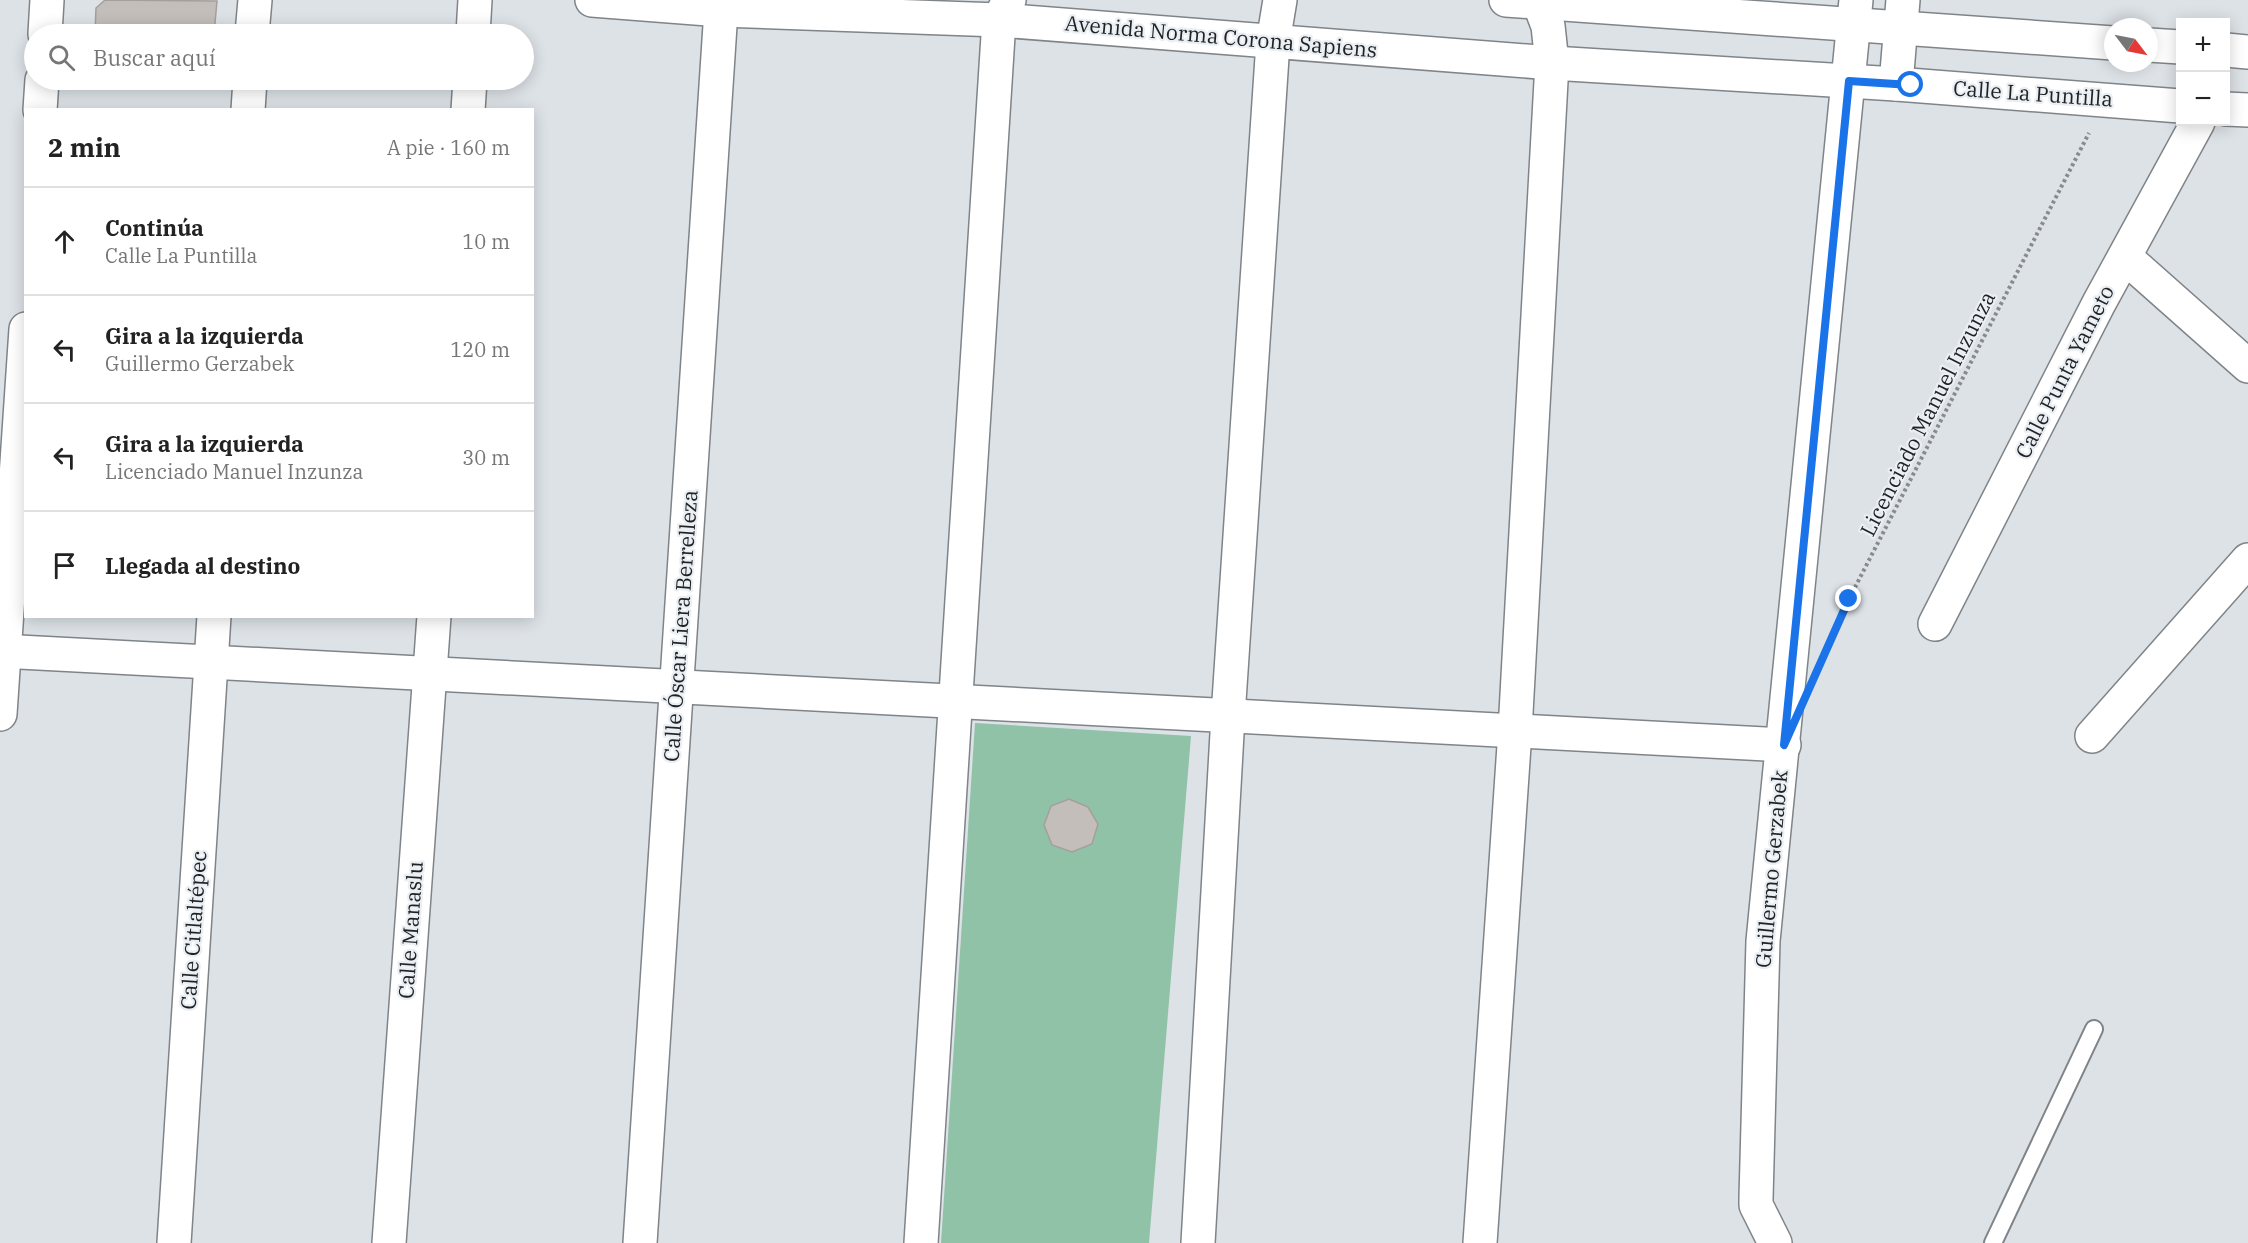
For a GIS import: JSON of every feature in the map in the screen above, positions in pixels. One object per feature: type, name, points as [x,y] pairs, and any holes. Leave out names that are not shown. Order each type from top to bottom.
[{"type":"street","points":[[46,24],[47,0]]},
{"type":"street","points":[[253,24],[255,0]]},
{"type":"street","points":[[474,24],[475,0]]},
{"type":"street","name":"Avenida Norma Corona Sapiens","points":[[592,0],[721,10],[1004,10],[1273,42],[1552,63],[1849,81]]},
{"type":"street","points":[[1198,1243],[1228,716],[1273,42],[1280,0]]},
{"type":"street","points":[[1506,0],[1902,14],[2104,42]]},
{"type":"street","points":[[1480,1243],[1515,731],[1552,63],[1548,26],[1540,1]]},
{"type":"street","name":"Calle Óscar Liera Berrelleza","points":[[640,1243],[721,10]]},
{"type":"street","points":[[921,1243],[1004,10]]},
{"type":"street","name":"Guillermo Gerzabek","points":[[1775,1243],[1756,1205],[1763,941],[1855,13]]},
{"type":"street","points":[[1896,84],[1902,14]]},
{"type":"street","points":[[2158,46],[2176,47]]},
{"type":"street","points":[[2230,50],[2248,52]]},
{"type":"street","name":"Calle La Puntilla","points":[[1849,81],[2176,106]]},
{"type":"street","points":[[40,108],[41,90]]},
{"type":"street","points":[[248,108],[249,90]]},
{"type":"street","points":[[468,108],[469,90]]},
{"type":"street","points":[[2230,109],[2248,110]]},
{"type":"street","name":"Calle Punta Yameto","points":[[1935,624],[2125,256],[2196,126]]},
{"type":"street","points":[[2125,256],[2248,366]]},
{"type":"street","points":[[0,714],[2,651],[24,356]]},
{"type":"street","points":[[2092,736],[2248,560]]},
{"type":"street","name":"Calle Citlaltépec","points":[[174,1243],[214,618]]},
{"type":"street","name":"Calle Manaslu","points":[[389,1243],[434,618]]},
{"type":"street","points":[[2,651],[1784,745]]},
{"type":"lane","points":[[1993,1243],[2094,1029]]},
{"type":"path","name":"Licenciado Manuel Inzunza","points":[[1826,651],[1849,599],[2106,100]]},
{"type":"green space","points":[[975,723],[1191,736],[1149,1243],[941,1243]]},
{"type":"building","points":[[105,0],[217,1],[215,24],[95,24],[96,8]]},
{"type":"building","points":[[1069,799],[1088,807],[1098,824],[1092,844],[1072,852],[1052,845],[1044,825],[1051,806]]},
{"type":"route","points":[[1849,599],[1784,745],[1849,81],[1911,85]]}]
